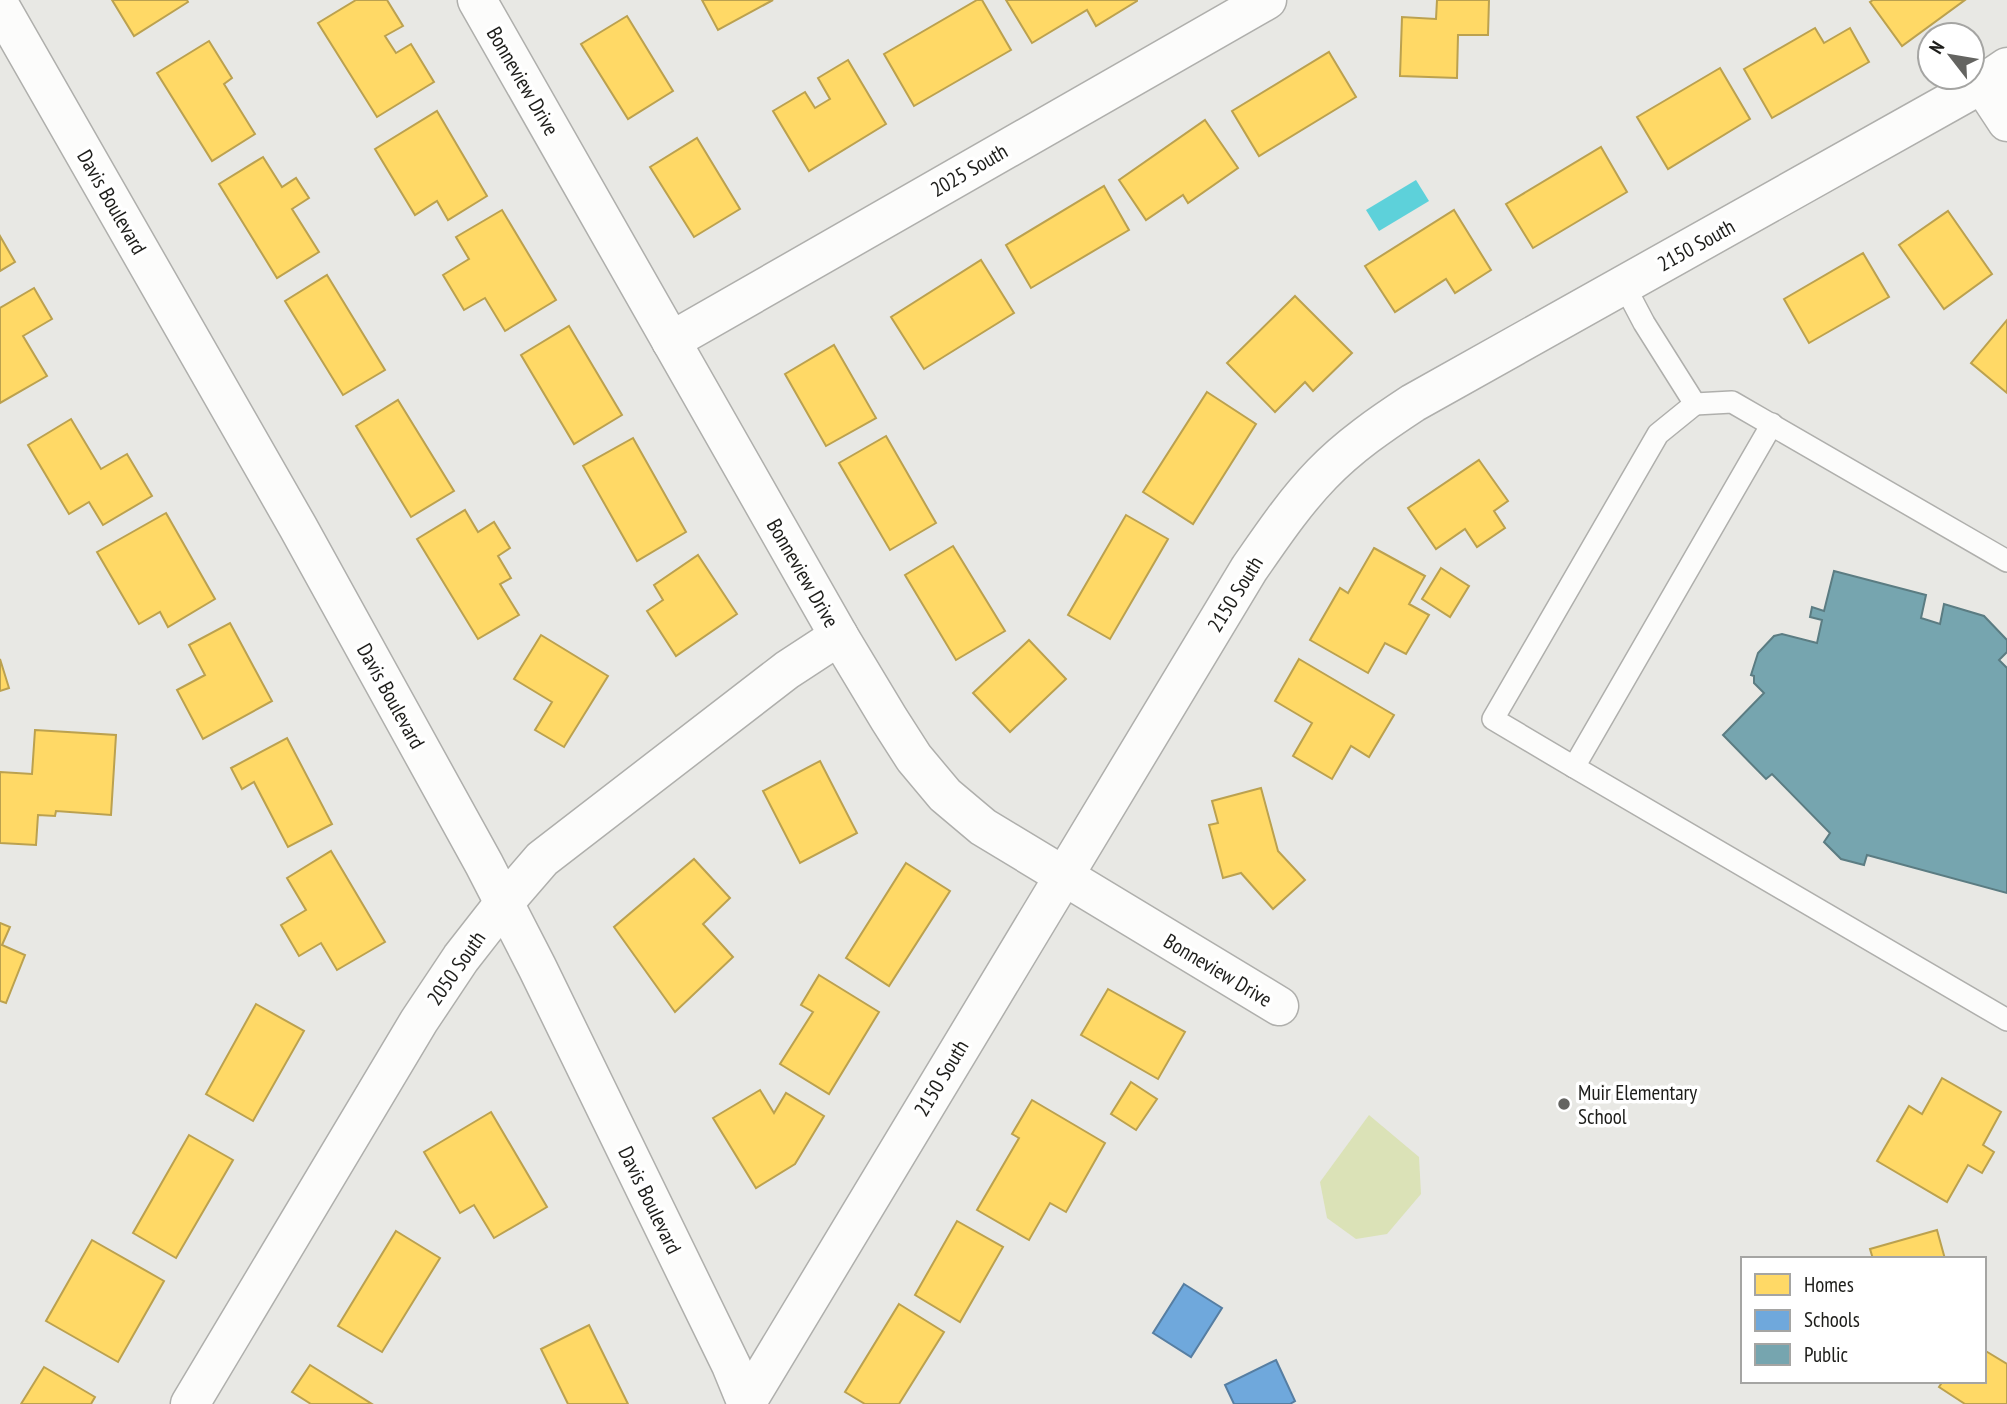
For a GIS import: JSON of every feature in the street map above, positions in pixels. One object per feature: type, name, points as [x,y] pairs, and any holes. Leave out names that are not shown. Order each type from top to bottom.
[{"type":"street","name":"2025 South","points":[[671,341],[1266,0]]},
{"type":"street","name":"Bonneview Drive","points":[[480,1],[839,636],[914,758],[945,795],[983,827],[1279,1006]]},
{"type":"street","name":"Davis Boulevard","points":[[0,6],[298,527],[504,903],[711,1323],[747,1403]]},
{"type":"street","points":[[1995,76],[2007,122]]},
{"type":"street","name":"2150 South","points":[[747,1403],[1249,569],[1283,519],[1323,473],[1366,435],[1413,403],[1995,76]]},
{"type":"street","name":"2050 South","points":[[190,1404],[419,1021],[461,958],[504,903],[542,859],[787,670],[839,636]]},
{"type":"lane","points":[[1624,285],[1644,323],[1695,404]]},
{"type":"lane","points":[[2007,561],[1732,402],[1695,404],[1658,434],[1493,719],[2007,1020]]},
{"type":"lane","points":[[1574,766],[1772,424]]},
{"type":"green space","points":[[1369,1115],[1419,1157],[1421,1194],[1387,1234],[1356,1239],[1327,1218],[1320,1182]]},
{"type":"water","points":[[1416,180],[1429,201],[1379,231],[1366,210]]},
{"type":"building: Homes","points":[[112,0],[187,0],[188,2],[134,36]]},
{"type":"building: Homes","points":[[356,0],[387,0],[403,26],[385,36],[396,53],[411,44],[434,82],[377,117],[318,23]]},
{"type":"building: Homes","points":[[702,0],[773,0],[718,30]]},
{"type":"building: Homes","points":[[977,0],[982,0],[1011,50],[914,106],[884,54]]},
{"type":"building: Homes","points":[[1006,0],[1137,1],[1096,26],[1087,10],[1032,43]]},
{"type":"building: Homes","points":[[1437,0],[1489,0],[1488,35],[1458,35],[1457,78],[1400,76],[1402,17],[1436,19]]},
{"type":"building: Homes","points":[[1965,0],[1936,21],[1916,21],[1916,36],[1902,46],[1870,2]]},
{"type":"building: Homes","points":[[627,16],[673,91],[628,119],[581,44]]},
{"type":"building: Homes","points":[[1815,28],[1824,43],[1850,28],[1869,62],[1772,118],[1744,69]]},
{"type":"building: Homes","points":[[209,41],[232,78],[224,84],[255,134],[212,161],[157,73]]},
{"type":"building: Homes","points":[[1329,52],[1356,97],[1259,156],[1232,111]]},
{"type":"building: Homes","points":[[848,60],[886,124],[809,171],[773,111],[805,92],[815,108],[830,99],[818,78]]},
{"type":"building: Homes","points":[[1720,68],[1750,119],[1668,169],[1637,117]]},
{"type":"building: Homes","points":[[437,111],[487,196],[448,220],[437,201],[415,215],[375,149]]},
{"type":"building: Homes","points":[[1205,120],[1238,168],[1188,203],[1183,195],[1146,220],[1119,180]]},
{"type":"building: Homes","points":[[697,138],[740,209],[694,237],[650,167]]},
{"type":"building: Homes","points":[[1601,147],[1627,192],[1533,248],[1506,204]]},
{"type":"building: Homes","points":[[263,157],[282,187],[296,178],[309,198],[292,209],[319,252],[277,278],[219,184]]},
{"type":"building: Homes","points":[[1104,186],[1129,230],[1031,288],[1006,245]]},
{"type":"building: Homes","points":[[502,210],[556,300],[505,331],[485,298],[464,310],[443,275],[469,259],[456,237]]},
{"type":"building: Homes","points":[[1454,210],[1491,270],[1455,293],[1446,279],[1395,312],[1365,266]]},
{"type":"building: Homes","points":[[1948,211],[1992,274],[1944,309],[1899,245]]},
{"type":"building: Homes","points":[[0,236],[15,262],[0,271]]},
{"type":"building: Homes","points":[[1863,253],[1889,297],[1809,343],[1784,299]]},
{"type":"building: Homes","points":[[981,260],[1014,313],[924,369],[891,317]]},
{"type":"building: Homes","points":[[327,275],[385,370],[343,395],[285,301]]},
{"type":"building: Homes","points":[[34,288],[52,319],[23,336],[47,376],[0,403],[0,308]]},
{"type":"building: Homes","points":[[1295,296],[1352,353],[1313,391],[1305,382],[1275,412],[1227,363]]},
{"type":"building: Homes","points":[[2007,320],[2007,393],[1971,363]]},
{"type":"building: Homes","points":[[569,326],[622,415],[574,444],[521,355]]},
{"type":"building: Homes","points":[[834,345],[876,418],[826,446],[785,374]]},
{"type":"building: Homes","points":[[1207,392],[1256,424],[1193,524],[1143,492]]},
{"type":"building: Homes","points":[[398,400],[454,491],[411,517],[356,426]]},
{"type":"building: Homes","points":[[71,419],[101,469],[127,454],[152,496],[103,525],[89,502],[69,514],[28,445]]},
{"type":"building: Homes","points":[[886,436],[936,523],[890,550],[839,463]]},
{"type":"building: Homes","points":[[633,438],[686,532],[637,561],[583,466]]},
{"type":"building: Homes","points":[[1479,460],[1508,501],[1494,511],[1505,528],[1477,547],[1465,529],[1436,549],[1408,508]]},
{"type":"building: Homes","points":[[465,510],[478,532],[494,522],[510,548],[498,556],[511,578],[500,584],[519,615],[478,639],[417,539]]},
{"type":"building: Homes","points":[[166,513],[215,599],[168,627],[160,612],[139,624],[97,552]]},
{"type":"building: Homes","points":[[1126,515],[1168,539],[1110,639],[1068,615]]},
{"type":"building: Homes","points":[[953,546],[1005,631],[956,660],[905,575]]},
{"type":"building: Homes","points":[[1374,548],[1425,576],[1409,604],[1429,615],[1406,654],[1385,643],[1368,673],[1310,640],[1340,588],[1348,593]]},
{"type":"building: Homes","points":[[698,555],[737,614],[676,656],[647,611],[663,600],[654,585]]},
{"type":"building: Homes","points":[[1441,568],[1469,586],[1450,617],[1422,599]]},
{"type":"building: Homes","points":[[230,623],[272,701],[203,739],[177,690],[205,675],[189,645]]},
{"type":"building: Homes","points":[[541,635],[608,676],[564,747],[535,730],[552,702],[514,679]]},
{"type":"building: Homes","points":[[1029,640],[1066,679],[1010,732],[973,693]]},
{"type":"building: Homes","points":[[0,659],[9,688],[0,691]]},
{"type":"building: Homes","points":[[1299,659],[1394,715],[1369,757],[1351,746],[1332,779],[1293,756],[1312,723],[1275,701]]},
{"type":"building: Homes","points":[[35,730],[116,735],[111,815],[56,811],[55,816],[38,815],[36,845],[0,843],[0,772],[32,774]]},
{"type":"building: Homes","points":[[287,738],[332,824],[288,847],[254,782],[242,789],[231,768]]},
{"type":"building: Homes","points":[[820,761],[857,833],[800,863],[763,791]]},
{"type":"building: Homes","points":[[1261,788],[1278,851],[1305,880],[1273,909],[1241,873],[1223,878],[1209,825],[1218,823],[1212,801]]},
{"type":"building: Homes","points":[[331,851],[385,942],[337,970],[321,943],[299,956],[281,925],[306,910],[287,878]]},
{"type":"building: Homes","points":[[694,859],[730,898],[703,924],[733,957],[675,1012],[614,927]]},
{"type":"building: Homes","points":[[906,863],[950,891],[889,986],[846,958]]},
{"type":"building: Homes","points":[[0,923],[10,927],[2,945],[25,955],[6,1003],[0,1001]]},
{"type":"building: Homes","points":[[819,975],[879,1012],[829,1094],[780,1064],[813,1012],[801,1005]]},
{"type":"building: Homes","points":[[1108,989],[1185,1032],[1158,1079],[1081,1035]]},
{"type":"building: Homes","points":[[256,1004],[304,1031],[253,1121],[206,1094]]},
{"type":"building: Homes","points":[[1942,1078],[2001,1112],[1983,1145],[1994,1152],[1982,1173],[1968,1165],[1947,1202],[1877,1161],[1909,1106],[1922,1114]]},
{"type":"building: Homes","points":[[1131,1082],[1157,1099],[1136,1130],[1111,1114]]},
{"type":"building: Homes","points":[[760,1090],[774,1113],[786,1093],[824,1116],[795,1164],[756,1188],[713,1118]]},
{"type":"building: Homes","points":[[1032,1100],[1105,1143],[1066,1212],[1050,1203],[1029,1240],[977,1210],[1019,1138],[1012,1134]]},
{"type":"building: Homes","points":[[491,1112],[547,1207],[494,1238],[474,1205],[460,1213],[424,1152]]},
{"type":"building: Homes","points":[[189,1135],[233,1160],[176,1258],[133,1233]]},
{"type":"building: Homes","points":[[957,1221],[1003,1247],[960,1322],[915,1295]]},
{"type":"building: Homes","points":[[1937,1230],[1944,1257],[1872,1257],[1870,1249]]},
{"type":"building: Homes","points":[[396,1231],[440,1258],[382,1352],[338,1326]]},
{"type":"building: Homes","points":[[92,1240],[164,1281],[118,1362],[46,1321]]},
{"type":"building: Homes","points":[[899,1304],[944,1332],[899,1404],[865,1404],[845,1392]]},
{"type":"building: Homes","points":[[589,1325],[628,1404],[568,1404],[541,1349]]},
{"type":"building: Homes","points":[[1986,1351],[2007,1364],[2007,1404],[1965,1404],[1939,1387],[1942,1383],[1986,1383]]},
{"type":"building: Homes","points":[[310,1365],[372,1404],[311,1404],[292,1392]]},
{"type":"building: Homes","points":[[44,1367],[95,1397],[91,1404],[21,1404]]},
{"type":"building: Schools","points":[[1184,1284],[1222,1308],[1191,1357],[1153,1333]]},
{"type":"building: Schools","points":[[1276,1360],[1295,1401],[1290,1404],[1234,1404],[1225,1385]]},
{"type":"building: Public","points":[[1834,571],[1926,595],[1921,618],[1940,624],[1944,604],[1984,616],[2007,640],[2007,652],[1999,660],[2007,668],[2007,893],[1867,855],[1864,865],[1841,859],[1824,842],[1830,833],[1772,774],[1766,779],[1723,735],[1764,693],[1754,683],[1754,676],[1751,675],[1758,653],[1774,636],[1782,634],[1817,643],[1822,620],[1810,617],[1812,607],[1824,611]]},
{"type":"place","name":"Muir Elementary School","points":[[1564,1104]]}]
